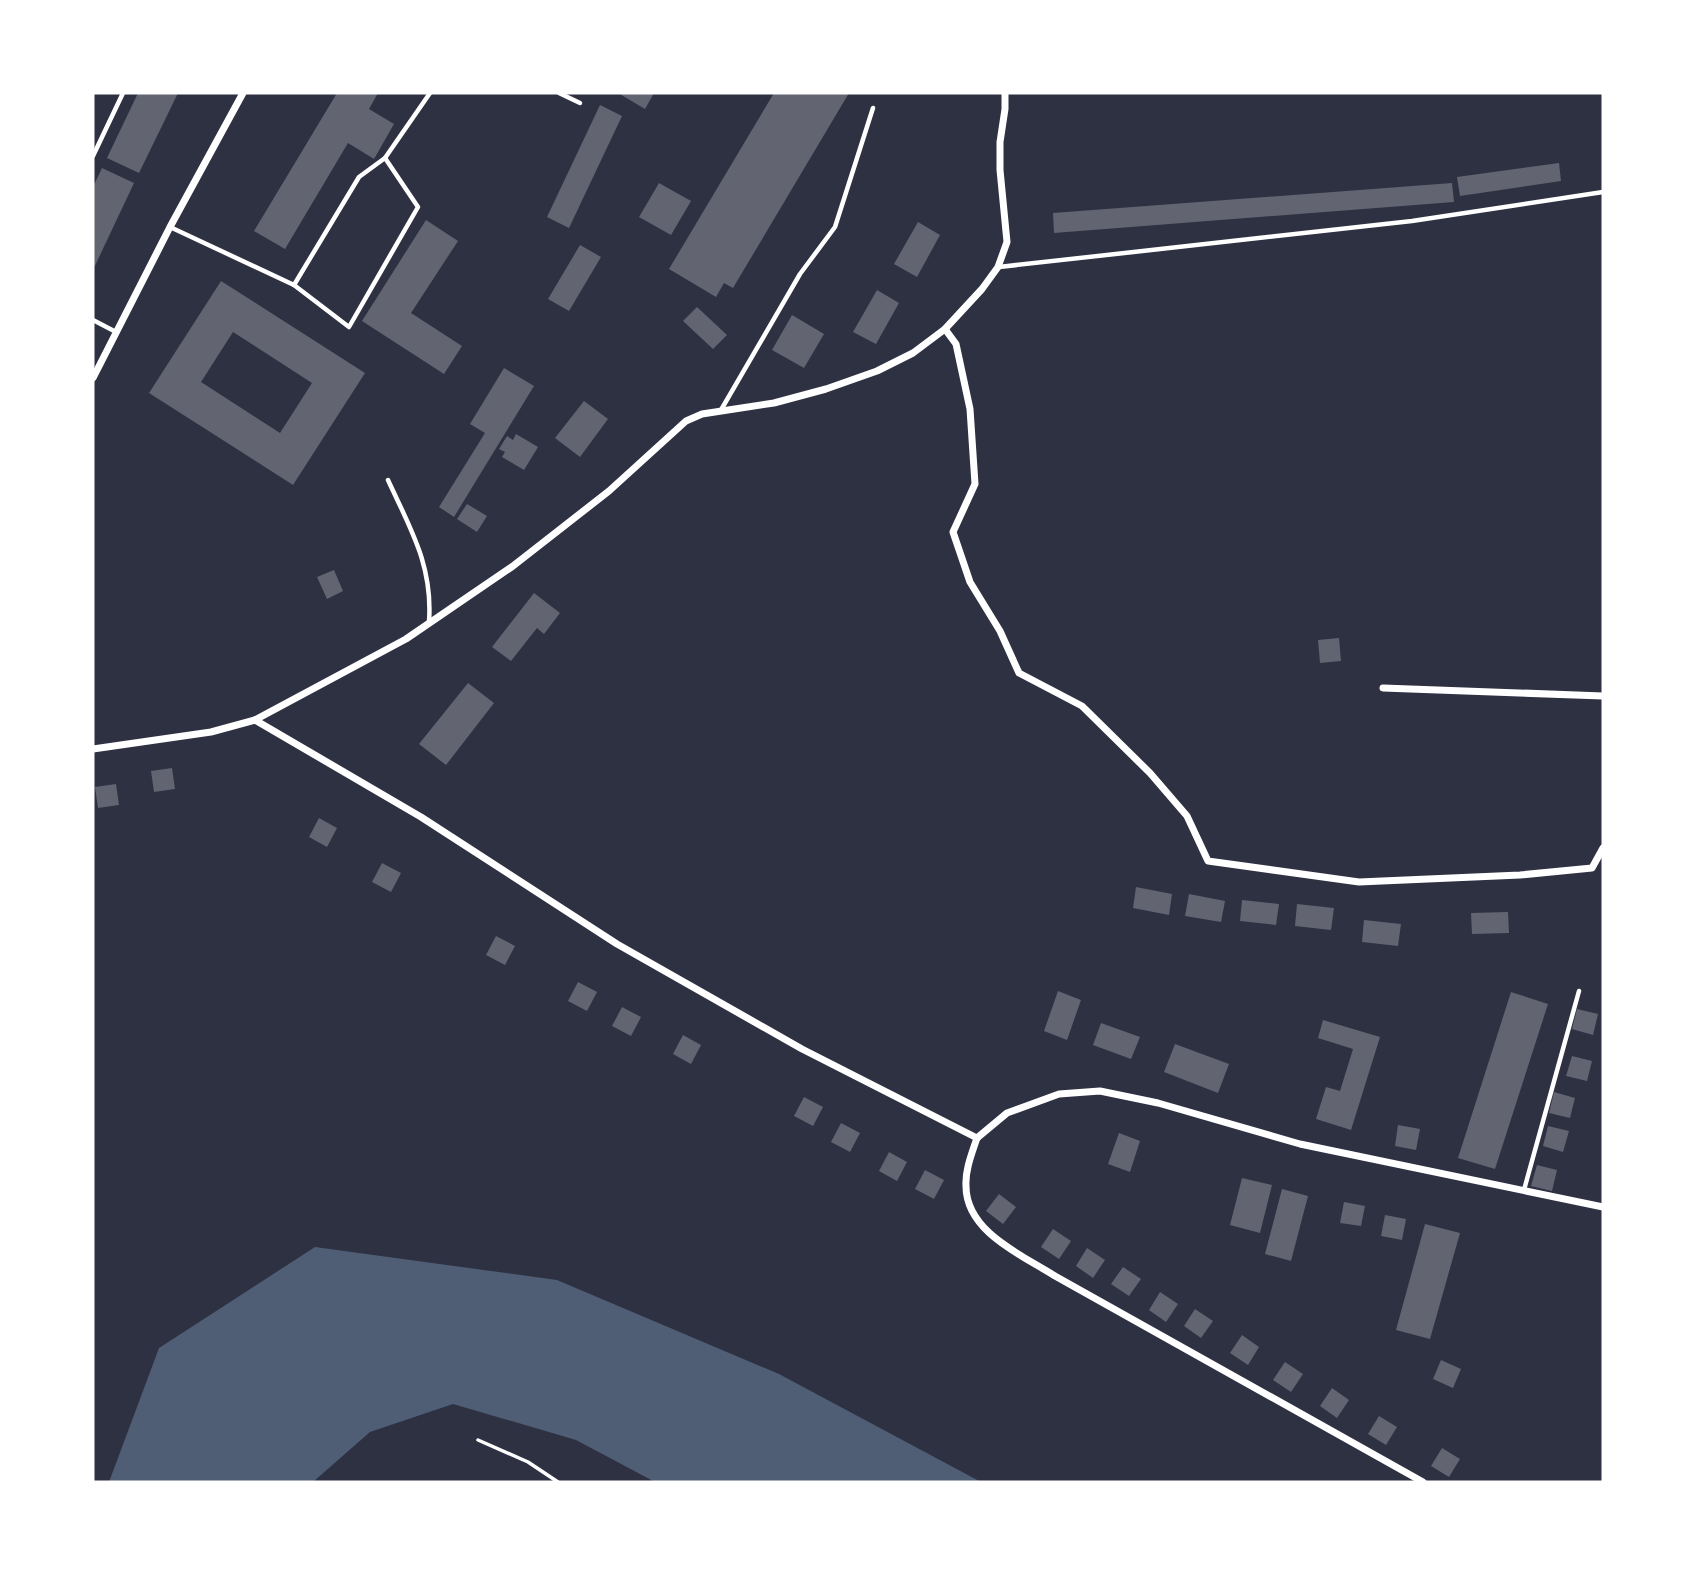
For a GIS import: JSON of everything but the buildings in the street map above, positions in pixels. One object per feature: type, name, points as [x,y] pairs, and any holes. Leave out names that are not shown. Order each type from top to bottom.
[{"type":"street","points":[[93,378],[170,227],[243,93]]},
{"type":"street","points":[[93,749],[211,732],[255,720],[406,639],[513,566],[609,491],[686,421],[702,414],[774,403],[877,371],[913,353],[945,329],[998,267],[1007,242],[1000,170],[1005,93]]},
{"type":"street","points":[[945,329],[956,344],[970,409],[975,484],[953,531],[970,582],[1000,631],[1019,673],[1082,706],[1150,773],[1186,816],[1208,861],[1359,882],[1399,882],[1520,875],[1592,867],[1603,848]]},
{"type":"street","points":[[1383,688],[1603,696]]},
{"type":"street","points":[[255,720],[421,817],[617,944],[802,1049],[977,1138]]},
{"type":"street","points":[[1423,1482],[1067,1283],[997,1240],[972,1215],[965,1187],[977,1138],[1007,1113],[1059,1094],[1100,1091],[1158,1103],[1300,1144],[1603,1207]]},
{"type":"lane","points":[[93,156],[123,93]]},
{"type":"lane","points":[[294,285],[359,177],[385,158],[430,93]]},
{"type":"lane","points":[[559,93],[580,103]]},
{"type":"lane","points":[[722,410],[800,274],[835,227],[873,108]]},
{"type":"lane","points":[[170,227],[294,285],[349,327],[418,207],[385,158]]},
{"type":"lane","points":[[998,267],[1412,220],[1603,192]]},
{"type":"lane","points":[[93,320],[116,332]]},
{"type":"lane","points":[[388,480],[415,538],[427,572],[431,598],[429,623]]},
{"type":"lane","points":[[1524,1190],[1579,991]]},
{"type":"path","points":[[478,1440],[528,1462],[558,1482]]},
{"type":"water","points":[[315,1247],[557,1280],[779,1374],[981,1482],[655,1482],[576,1440],[453,1404],[370,1432],[313,1482],[109,1482],[159,1348]]}]
